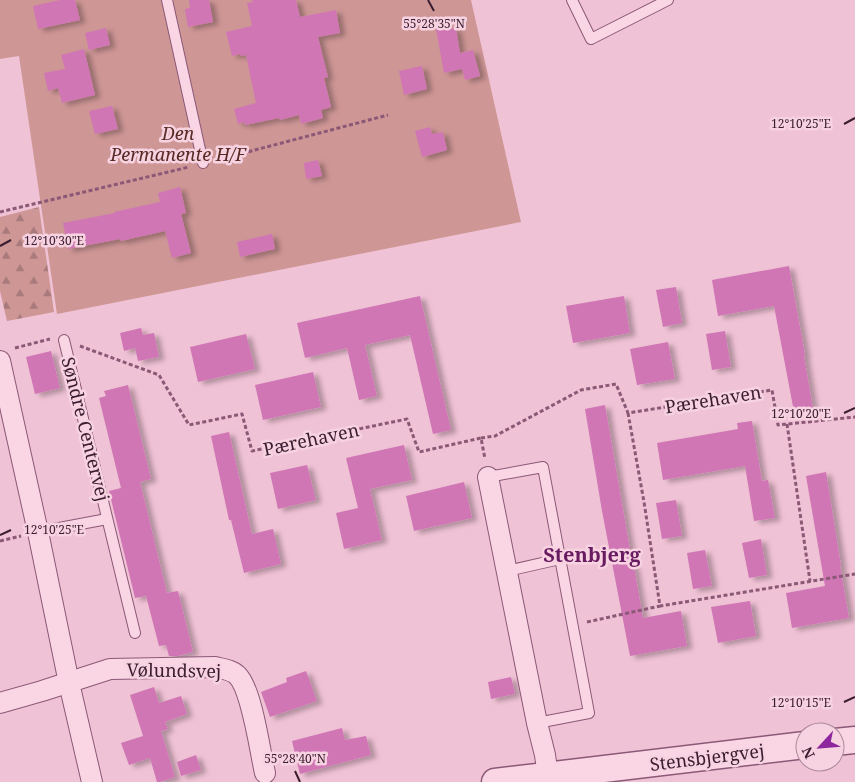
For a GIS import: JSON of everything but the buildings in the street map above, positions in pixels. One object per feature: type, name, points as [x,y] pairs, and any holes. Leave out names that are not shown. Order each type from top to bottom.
[{"type":"street","points":[[4,356],[69,683],[92,782]]},
{"type":"street","points":[[488,477],[537,723],[546,755],[549,780]]},
{"type":"street","name":"Vølundsvej","points":[[69,683],[110,669],[216,667],[227,670],[237,675],[250,700],[265,773]]},
{"type":"street","points":[[0,703],[69,683]]},
{"type":"street","name":"Stensbjergvej","points":[[495,782],[549,780],[795,747]]},
{"type":"lane","points":[[167,0],[203,163]]},
{"type":"lane","points":[[572,0],[591,39],[668,0]]},
{"type":"lane","name":"Søndre Centervej","points":[[64,340],[135,633]]},
{"type":"lane","points":[[488,477],[543,467],[589,713],[537,723]]},
{"type":"lane","name":"Søndre Centervej","points":[[38,532],[107,519]]},
{"type":"lane","points":[[507,571],[560,559]]},
{"type":"path","name":"Pærehaven","points":[[4,356],[48,339],[64,340],[159,374],[189,425],[242,414],[252,451],[407,419],[419,452],[495,436],[581,390],[616,384],[628,413],[772,390],[778,425],[787,424]]},
{"type":"path","points":[[628,413],[660,606]]},
{"type":"path","points":[[810,582],[787,424],[855,418]]},
{"type":"path","points":[[481,438],[488,477]]},
{"type":"path","points":[[573,625],[660,606],[855,574]]},
{"type":"green space","name":"Den Permanente H/F","points":[[0,0],[471,0],[521,222],[57,314],[19,56],[0,59]]},
{"type":"green space","points":[[39,207],[54,312],[7,321],[0,291],[0,217]]},
{"type":"district","name":"Stenbjerg","points":[[592,554]]}]
